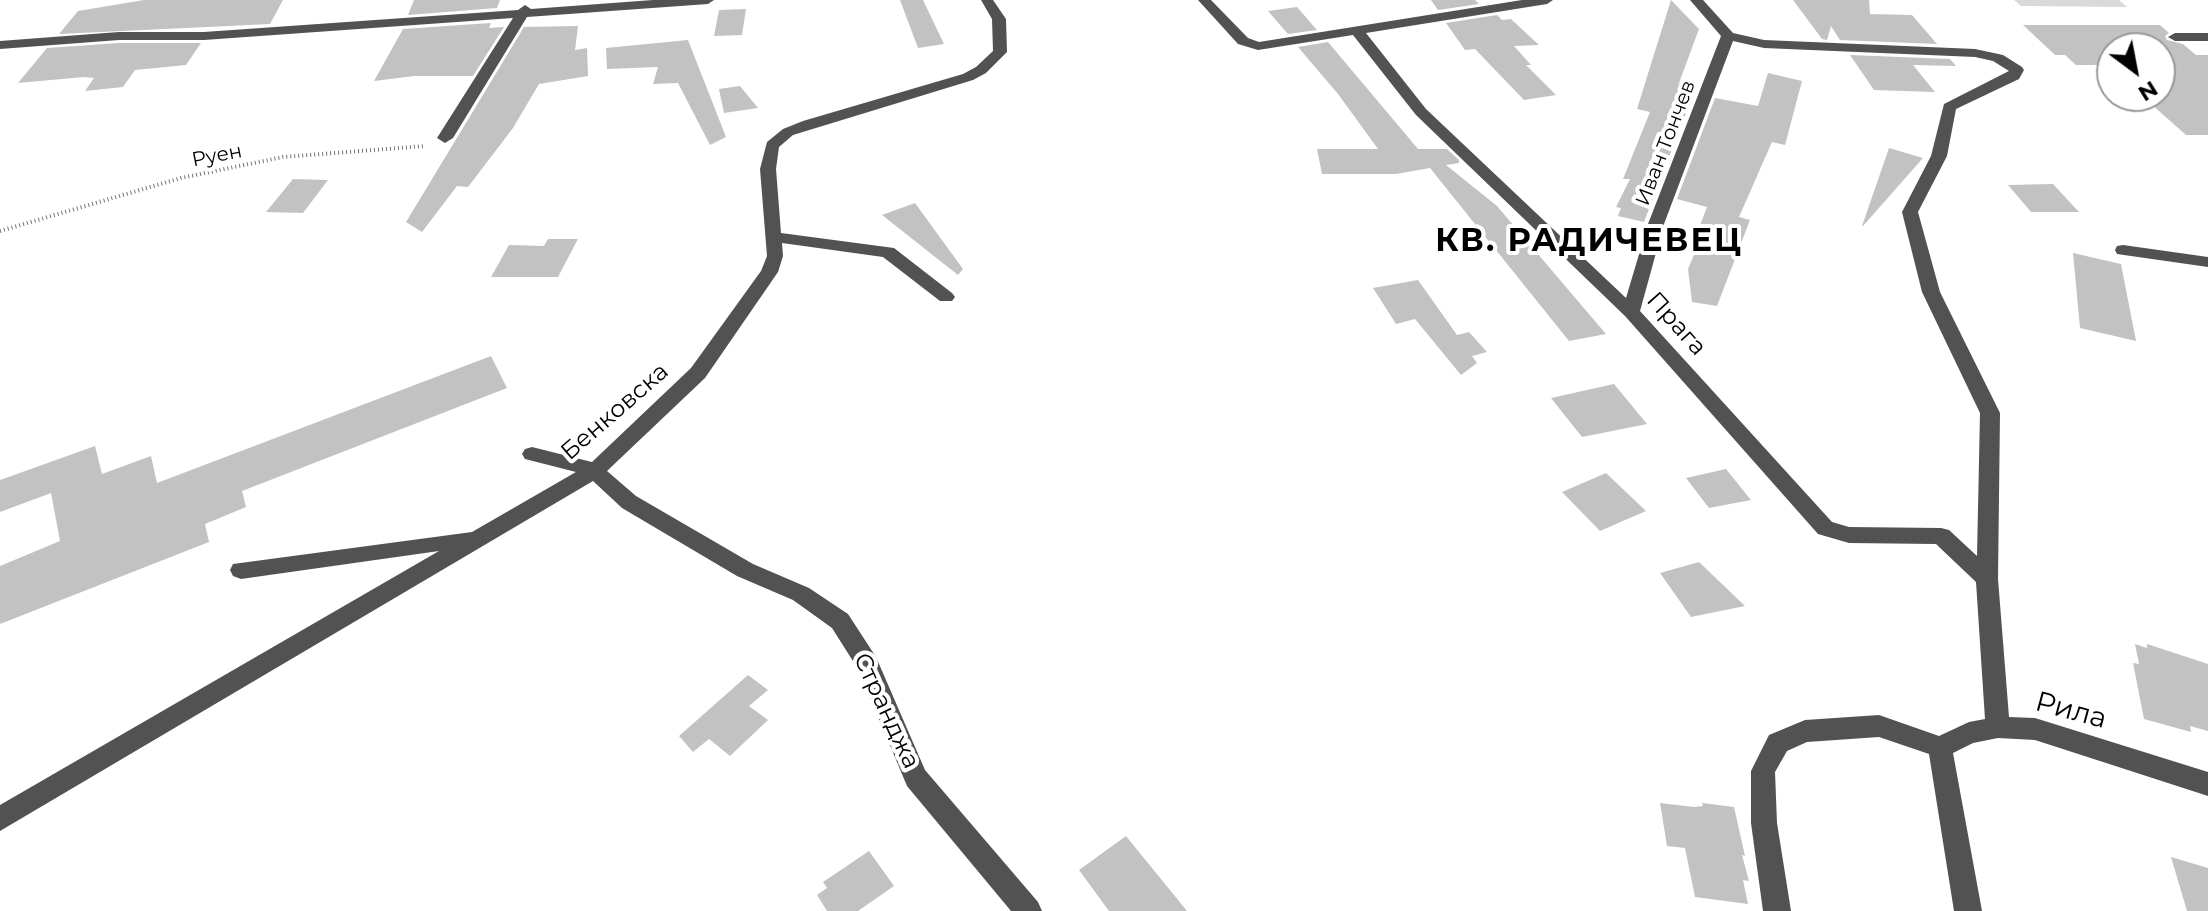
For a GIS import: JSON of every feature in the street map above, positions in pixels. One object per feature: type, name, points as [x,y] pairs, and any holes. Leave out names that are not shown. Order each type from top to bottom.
[{"type":"street","points":[[445,138],[533,0]]},
{"type":"street","points":[[0,45],[521,15],[708,0]]},
{"type":"street","name":"Бенковска","points":[[0,819],[596,470],[698,373],[769,272],[775,256],[768,169],[772,145],[788,132],[808,124],[968,77],[981,70],[1000,52],[999,19],[987,0]]},
{"type":"street","points":[[1204,0],[1252,46],[1357,31],[1432,12],[1547,0]]},
{"type":"street","points":[[1696,0],[1728,36],[1764,44],[1975,53],[1998,58],[2017,70],[2014,76],[1949,107],[1939,156],[1910,212],[1931,292],[1990,413],[1987,579],[1998,727]]},
{"type":"street","points":[[391,41],[402,22]]},
{"type":"street","name":"Прага","points":[[1357,31],[1421,112],[1631,312],[1825,528],[1849,535],[1941,536],[1987,579]]},
{"type":"street","name":"Иван Тончев","points":[[1631,312],[1656,224],[1728,36]]},
{"type":"street","points":[[2176,37],[2208,37]]},
{"type":"street","points":[[775,237],[888,252],[946,297]]},
{"type":"street","points":[[2123,250],[2208,262]]},
{"type":"street","points":[[532,454],[596,470]]},
{"type":"street","name":"Странджа","points":[[596,470],[604,482],[629,502],[745,570],[801,594],[840,621],[868,664],[916,778],[1028,911]]},
{"type":"street","points":[[241,570],[479,537]]},
{"type":"street","points":[[1777,911],[1764,823],[1763,771],[1778,743],[1805,731],[1879,726],[1940,747],[1968,911]]},
{"type":"street","name":"Рила","points":[[1940,747],[1969,733],[1998,727],[2035,729],[2208,784]]},
{"type":"path","name":"Руен","points":[[0,231],[181,178],[283,157],[409,148],[445,138]]},
{"type":"shaded area","points":[[2014,0],[2119,0],[2127,7],[2021,6]]},
{"type":"building","points":[[144,0],[283,0],[270,24],[59,34],[78,11]]},
{"type":"building","points":[[414,0],[500,0],[497,8],[408,15]]},
{"type":"building","points":[[900,0],[923,0],[944,44],[918,48]]},
{"type":"building","points":[[1431,0],[1475,0],[1479,4],[1438,10]]},
{"type":"building","points":[[1671,0],[1699,29],[1679,83],[1696,87],[1644,222],[1618,216],[1621,208],[1616,207],[1630,179],[1623,179],[1650,112],[1637,109]]},
{"type":"building","points":[[1793,0],[1869,0],[1870,14],[1912,15],[1937,44],[1840,40],[1831,26],[1827,40],[1822,39]]},
{"type":"building","points":[[1297,7],[1317,30],[1288,34],[1268,11]]},
{"type":"building","points":[[746,9],[742,35],[714,36],[719,10]]},
{"type":"building","points":[[1497,15],[1502,20],[1511,19],[1539,45],[1514,46],[1531,65],[1526,65],[1556,95],[1524,100],[1475,49],[1465,50],[1446,23]]},
{"type":"building","points":[[491,23],[489,28],[504,27],[473,76],[414,76],[374,81],[403,29]]},
{"type":"building","points":[[2023,25],[2160,25],[2168,32],[2096,32],[2096,65],[2076,65],[2065,55],[2055,55]]},
{"type":"building","points":[[578,26],[575,50],[587,48],[588,76],[539,84],[513,128],[468,187],[457,186],[422,232],[406,222],[524,27]]},
{"type":"building","points":[[688,40],[726,137],[710,145],[678,83],[653,84],[658,67],[607,69],[606,48]]},
{"type":"building","points":[[1328,42],[1418,149],[1447,149],[1459,160],[1459,163],[1446,165],[1497,206],[1606,334],[1569,341],[1430,168],[1396,174],[1322,174],[1317,149],[1378,149],[1338,94],[1298,47]]},
{"type":"building","points":[[2176,42],[2196,55],[2208,55],[2208,135],[2186,135],[2160,112],[2176,112]]},
{"type":"building","points":[[119,43],[201,43],[186,65],[135,70],[123,87],[85,91],[94,78],[84,77],[18,83],[47,48]]},
{"type":"building","points":[[1850,55],[1950,59],[1956,66],[1913,65],[1935,92],[1874,90]]},
{"type":"building","points":[[1768,73],[1802,81],[1785,145],[1772,142],[1739,217],[1750,220],[1717,306],[1692,302],[1688,269],[1705,229],[1699,228],[1707,207],[1677,199],[1715,98],[1758,106]]},
{"type":"building","points":[[740,86],[758,108],[724,113],[719,89]]},
{"type":"building","points":[[1889,148],[1923,158],[1862,226]]},
{"type":"building","points":[[293,179],[328,180],[303,213],[266,212]]},
{"type":"building","points":[[2053,184],[2079,212],[2031,212],[2008,185]]},
{"type":"building","points":[[915,203],[963,269],[958,275],[882,215]]},
{"type":"building","points":[[548,239],[578,239],[558,277],[491,277],[509,245],[544,246]]},
{"type":"building","points":[[2073,253],[2121,264],[2136,341],[2080,328]]},
{"type":"building","points":[[1418,280],[1457,335],[1469,332],[1487,352],[1472,356],[1477,363],[1461,375],[1415,319],[1396,324],[1373,288]]},
{"type":"building","points":[[491,356],[507,388],[242,491],[246,507],[205,524],[209,542],[0,624],[0,566],[60,541],[51,493],[0,512],[0,480],[95,446],[102,474],[151,456],[157,483]]},
{"type":"building","points":[[1614,384],[1647,424],[1582,437],[1551,398]]},
{"type":"building","points":[[1726,469],[1751,500],[1709,508],[1686,478]]},
{"type":"building","points":[[1606,473],[1646,511],[1600,531],[1562,492]]},
{"type":"building","points":[[1699,562],[1745,606],[1691,617],[1660,573]]},
{"type":"building","points":[[2135,644],[2147,648],[2147,644],[2208,664],[2208,731],[2190,726],[2191,732],[2144,719],[2133,663],[2139,664]]},
{"type":"building","points":[[748,675],[768,690],[749,706],[768,720],[730,756],[709,739],[693,752],[679,736]]},
{"type":"building","points":[[1660,803],[1734,807],[1749,881],[1743,880],[1748,904],[1695,897],[1685,848],[1667,846]]},
{"type":"building","points":[[1126,836],[1187,911],[1109,911],[1079,870]]},
{"type":"building","points":[[869,851],[894,886],[858,911],[827,911],[817,895],[827,888],[823,882]]},
{"type":"building","points":[[2171,857],[2208,868],[2208,911],[2187,911]]},
{"type":"district","name":"КВ. РАДИЧЕВЕЦ","points":[[1589,242]]}]
